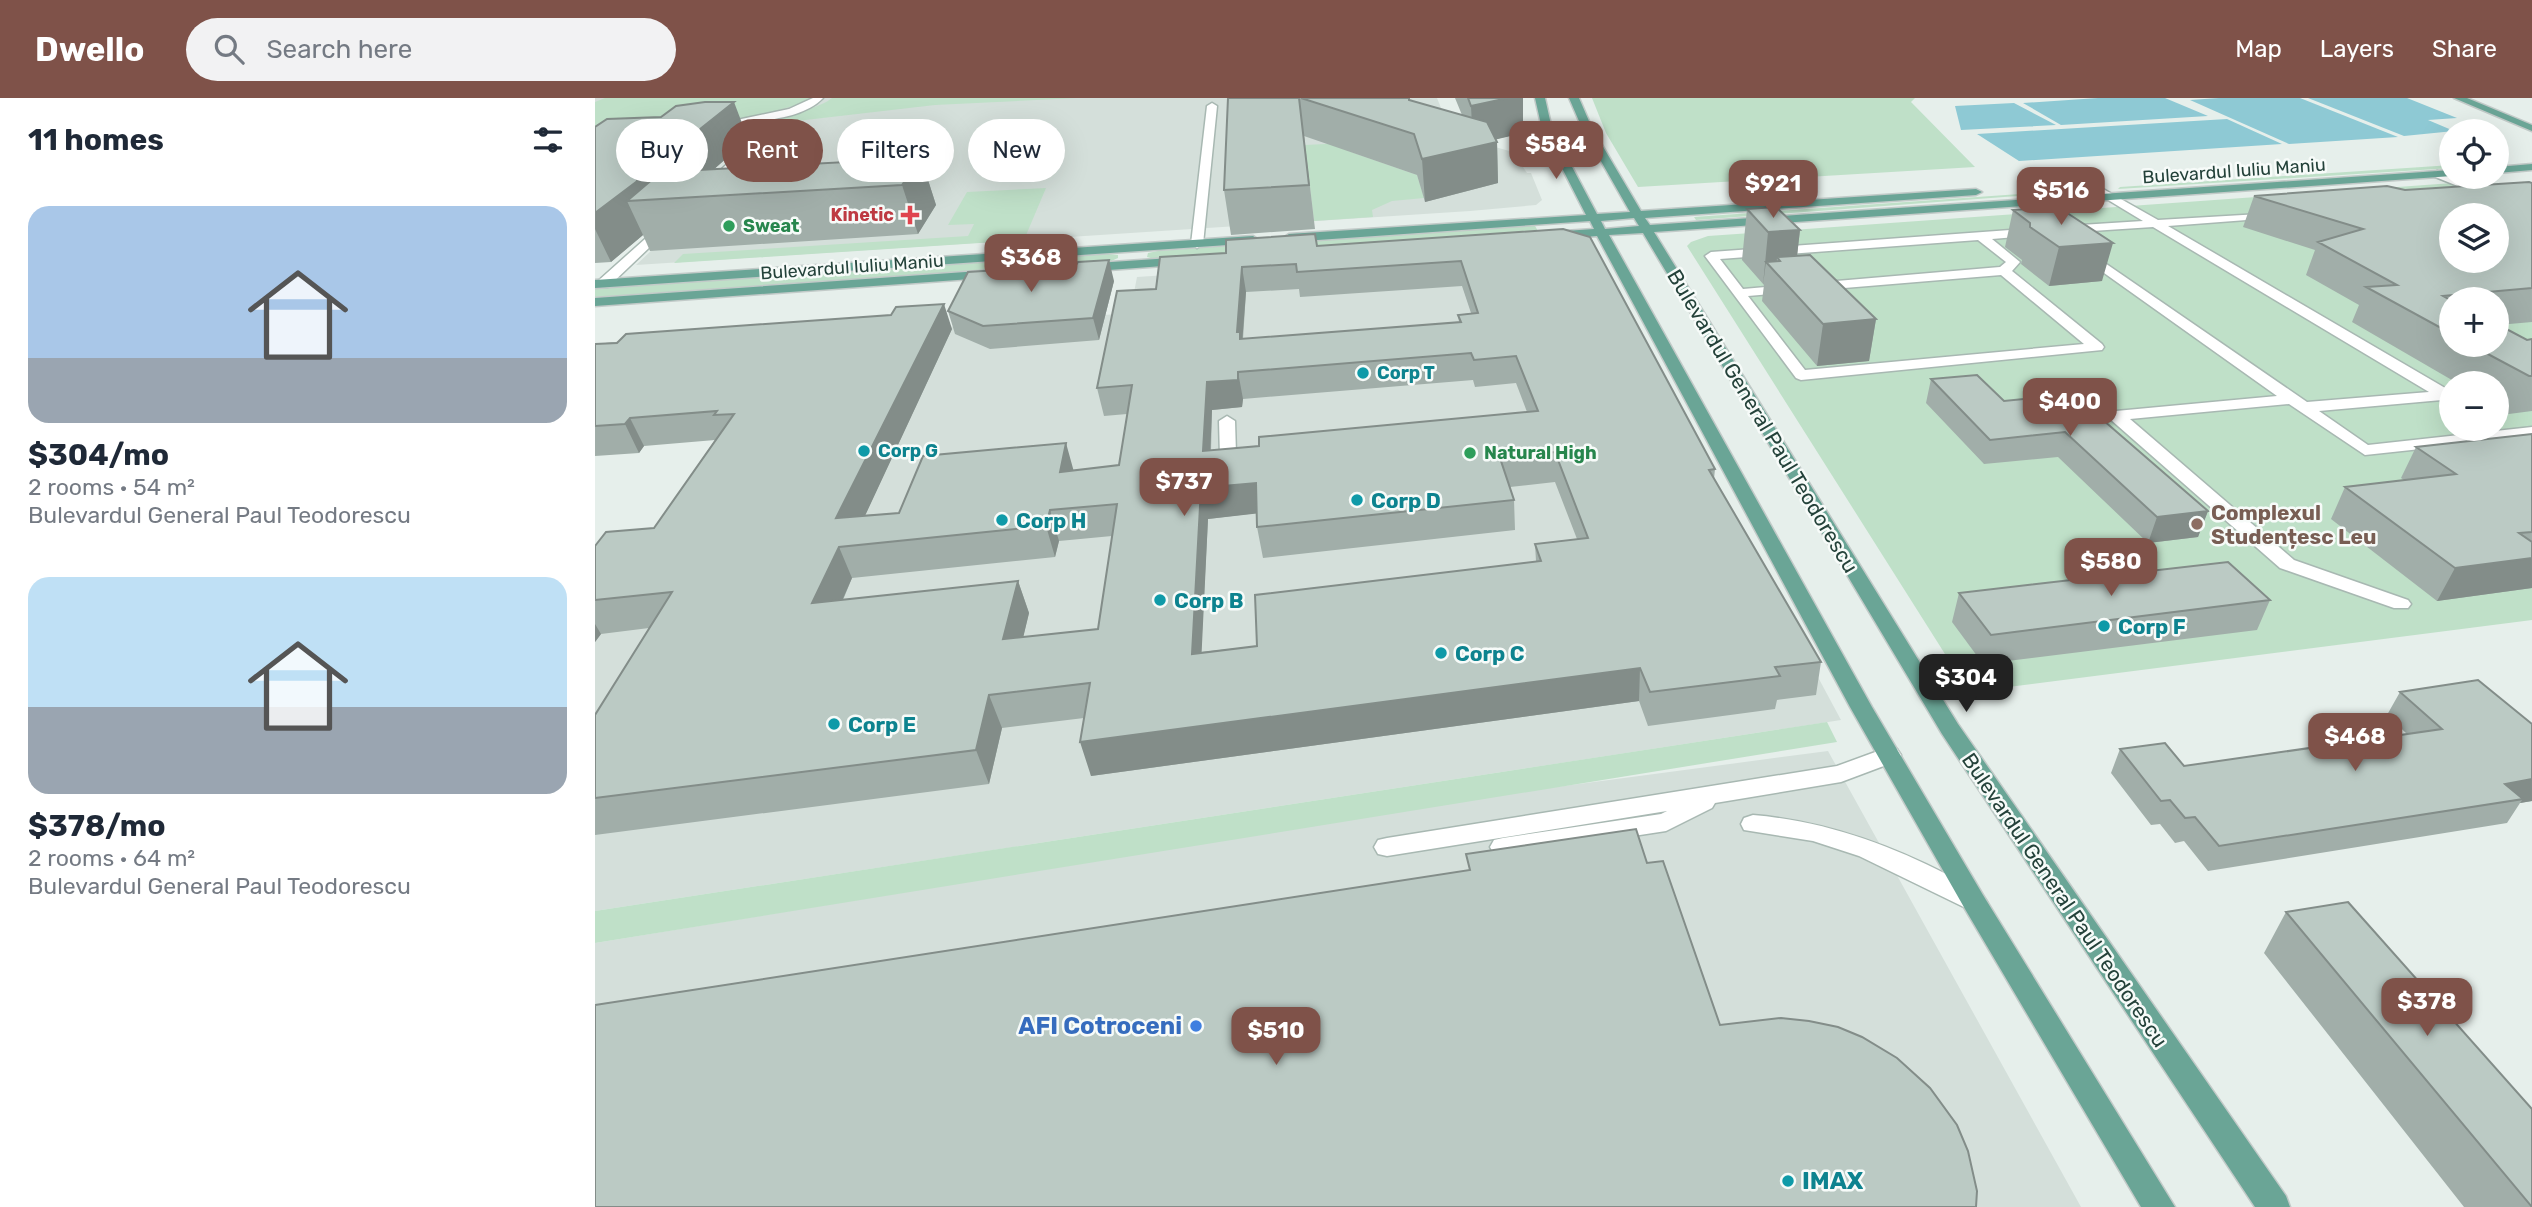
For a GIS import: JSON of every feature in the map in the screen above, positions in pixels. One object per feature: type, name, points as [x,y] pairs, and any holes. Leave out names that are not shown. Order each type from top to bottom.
[{"type":"main road","name":"Bulevardul General Paul Teodorescu","points":[[1540,98],[1547,129],[1593,217],[1889,755],[1974,902],[2158,1207]]},
{"type":"main road","name":"Bulevardul General Paul Teodorescu","points":[[1574,98],[1587,128],[1642,221],[1950,729],[2274,1207]]},
{"type":"main road","points":[[2459,98],[2532,128]]},
{"type":"main road","points":[[2509,169],[2532,167]]},
{"type":"main road","points":[[2509,171],[2532,173]]},
{"type":"main road","name":"Bulevardul Iuliu Maniu","points":[[599,284],[1593,217],[1642,221],[2111,197],[2437,174]]},
{"type":"main road","name":"Bulevardul Iuliu Maniu","points":[[2075,185],[2116,182]]},
{"type":"main road","name":"Bulevardul Iuliu Maniu","points":[[1537,236],[1601,232],[1642,221],[1994,191]]},
{"type":"main road","points":[[1062,270],[1198,260]]},
{"type":"main road","name":"Bulevardul Iuliu Maniu","points":[[595,302],[1006,273]]},
{"type":"street","points":[[697,197],[765,133],[702,132],[795,110],[813,104],[818,98]]},
{"type":"street","points":[[1198,244],[1212,106]]},
{"type":"street","points":[[2437,174],[2532,214]]},
{"type":"street","points":[[2089,184],[2439,391]]},
{"type":"street","points":[[2469,200],[2495,198]]},
{"type":"street","points":[[2004,271],[2097,347],[1801,375],[1711,256],[2280,214]]},
{"type":"street","points":[[599,284],[678,215]]},
{"type":"street","points":[[2050,231],[2365,450],[2439,439]]},
{"type":"street","points":[[1739,293],[2004,271],[2014,262],[1981,236]]},
{"type":"street","points":[[2401,604],[2287,564],[2116,416],[2299,403],[2439,397]]},
{"type":"street","points":[[1227,421],[1228,457],[1236,460],[1264,457]]},
{"type":"street","points":[[2509,430],[2532,432]]},
{"type":"street","points":[[1387,846],[1841,774],[1889,755]]},
{"type":"street","points":[[1503,847],[1665,822],[1720,793]]},
{"type":"street","points":[[1753,824],[1811,830],[1866,846],[1917,870],[1974,902]]},
{"type":"shaded area","points":[[595,98],[1437,98],[1452,135],[1513,152],[1527,173],[1531,173],[1542,200],[1536,205],[1470,211],[636,265],[724,182],[823,182],[823,119],[722,119],[722,131],[708,133],[708,119],[616,119],[616,149],[595,152]]},
{"type":"shaded area","points":[[1587,247],[1841,720],[595,911],[595,634],[896,331],[1130,313],[1137,277]]},
{"type":"shaded area","name":"AFI Cotroceni","points":[[1828,751],[2081,1207],[595,1207],[595,943],[1503,794]]},
{"type":"green space","points":[[605,98],[810,98],[810,101],[765,114],[708,123],[708,119],[616,119],[616,138],[595,141],[595,102]]},
{"type":"green space","points":[[832,98],[1077,98],[935,105],[814,119],[766,119],[821,105]]},
{"type":"green space","points":[[1592,98],[1915,98],[1911,102],[1975,167],[1638,187],[1606,133]]},
{"type":"green space","points":[[722,127],[722,130],[708,129]]},
{"type":"green space","points":[[1346,143],[1348,151],[1417,175],[1424,198],[1392,201],[1372,210],[1373,217],[1314,221],[1305,145]]},
{"type":"green space","points":[[2439,166],[2439,169],[2118,189]]},
{"type":"green space","name":"Complexul Studențesc Leu","points":[[2439,184],[2439,189],[2484,189],[2532,209],[2532,620],[1969,692],[1687,246],[1708,236]]},
{"type":"green space","points":[[1046,188],[1024,240],[674,263],[683,254],[968,236],[974,224],[948,225],[967,192]]},
{"type":"green space","points":[[2085,191],[1696,220],[1694,217]]},
{"type":"green space","points":[[1534,224],[1539,233],[1154,259],[1147,257],[1148,253],[1158,251]]},
{"type":"green space","points":[[1118,255],[1118,258],[1109,262],[595,297],[595,288]]},
{"type":"green space","points":[[1827,722],[1837,742],[595,943],[595,911]]},
{"type":"water","points":[[2098,98],[2165,98],[2208,116],[2061,125],[2023,103]]},
{"type":"water","points":[[2300,98],[2398,137],[2289,144],[2190,100]]},
{"type":"water","points":[[2308,98],[2407,98],[2457,118],[2428,120],[2439,125],[2439,132],[2404,136]]},
{"type":"water","points":[[2014,103],[2056,125],[1961,130],[1955,106]]},
{"type":"water","points":[[2227,119],[2282,144],[2019,161],[1977,134]]},
{"type":"building","points":[[1228,98],[1299,98],[1309,185],[1224,190]]},
{"type":"building","points":[[1301,98],[1409,98],[1487,122],[1497,142],[1422,159],[1414,134]]},
{"type":"building","points":[[1468,98],[1508,98],[1471,106]]},
{"type":"building","points":[[734,102],[708,123],[708,119],[616,119],[616,182],[636,182],[595,213],[595,127],[607,119],[661,117],[676,106]]},
{"type":"building","points":[[823,163],[837,163],[837,182],[904,182],[902,185],[627,201],[649,182],[708,182],[708,169],[722,169],[722,182],[823,182]]},
{"type":"building","points":[[2509,183],[2532,183],[2532,288],[2509,290],[2509,287],[2439,287],[2439,327],[2366,287],[2397,285],[2318,242],[2363,229],[2254,196],[2387,186],[2405,190],[2509,189]]},
{"type":"building","points":[[1776,207],[1800,230],[1768,232],[1747,209]]},
{"type":"building","points":[[2058,207],[2113,243],[2059,247],[2030,227],[2030,223],[2013,210]]},
{"type":"building","points":[[1563,229],[1590,237],[1715,469],[1709,470],[1821,662],[1775,667],[1780,676],[1650,692],[1640,668],[1080,742],[1090,683],[989,695],[976,750],[595,798],[595,715],[672,592],[595,600],[595,546],[606,532],[654,528],[734,414],[714,415],[717,411],[630,418],[625,424],[595,426],[595,344],[617,343],[626,334],[891,315],[896,307],[944,304],[836,518],[899,513],[923,456],[1066,443],[1060,472],[1119,465],[1132,385],[1097,388],[1117,291],[1156,289],[1160,257],[1226,253],[1226,240],[1315,234],[1317,246]],"holes":[[[1461,261],[1478,313],[1458,315],[1461,322],[1240,339],[1240,332],[1237,332],[1242,267],[1296,264],[1297,272]],[[1471,353],[1474,360],[1516,356],[1538,411],[1259,437],[1259,446],[1203,451],[1207,382],[1238,380],[1238,372]],[[1555,452],[1588,538],[1535,544],[1541,561],[1255,595],[1257,646],[1192,654],[1201,488],[1256,483],[1257,527],[1514,500],[1500,458]],[[1117,504],[1098,629],[1003,639],[1018,581],[812,603],[839,547],[1046,526],[1050,510]]]},
{"type":"building","points":[[1810,255],[1876,319],[1823,324],[1766,262],[1780,261],[1777,257]]},
{"type":"building","points":[[1109,260],[1093,318],[983,326],[948,311],[968,272],[1076,265],[1078,262]]},
{"type":"building","points":[[2509,330],[2527,340],[2532,339],[2532,376],[2493,357],[2509,357]]},
{"type":"building","points":[[1977,375],[2004,401],[2073,394],[2208,511],[2157,517],[2065,432],[1990,440],[1931,379]]},
{"type":"building","points":[[2532,434],[2532,532],[2519,533],[2532,542],[2532,558],[2455,568],[2345,487],[2456,474],[2416,447],[2470,441],[2509,441],[2509,437]]},
{"type":"building","points":[[2228,562],[2270,600],[1991,635],[1959,593]]},
{"type":"building","points":[[2478,680],[2532,724],[2532,779],[2505,784],[2523,799],[2219,846],[2195,817],[2185,818],[2170,800],[2161,801],[2120,749],[2165,743],[2184,766],[2442,729],[2400,692]]},
{"type":"building","name":"AFI Cotroceni","points":[[1636,829],[1647,863],[1663,861],[1720,1025],[1781,1018],[1809,1021],[1838,1027],[1862,1037],[1897,1058],[1930,1088],[1957,1125],[1968,1151],[1977,1191],[1976,1207],[595,1207],[595,1005],[1470,870],[1466,854]]},
{"type":"building","points":[[2348,902],[2532,1109],[2532,1207],[2286,912]]},
{"type":"place","name":"Kinetic","points":[[910,215]]},
{"type":"place","name":"Sweat","points":[[729,226]]},
{"type":"place","name":"Corp T","points":[[1363,373]]},
{"type":"place","name":"Corp G","points":[[864,451]]},
{"type":"place","name":"Natural High","points":[[1470,453]]},
{"type":"place","name":"Corp D","points":[[1357,500]]},
{"type":"place","name":"Corp H","points":[[1002,520]]},
{"type":"place","name":"Complexul Studențesc Leu","points":[[2197,524]]},
{"type":"place","name":"Corp B","points":[[1160,600]]},
{"type":"place","name":"Corp F","points":[[2104,626]]},
{"type":"place","name":"Corp C","points":[[1441,653]]},
{"type":"place","name":"Corp E","points":[[834,724]]},
{"type":"place","name":"AFI Cotroceni","points":[[1196,1026]]},
{"type":"place","name":"IMAX","points":[[1788,1181]]}]
